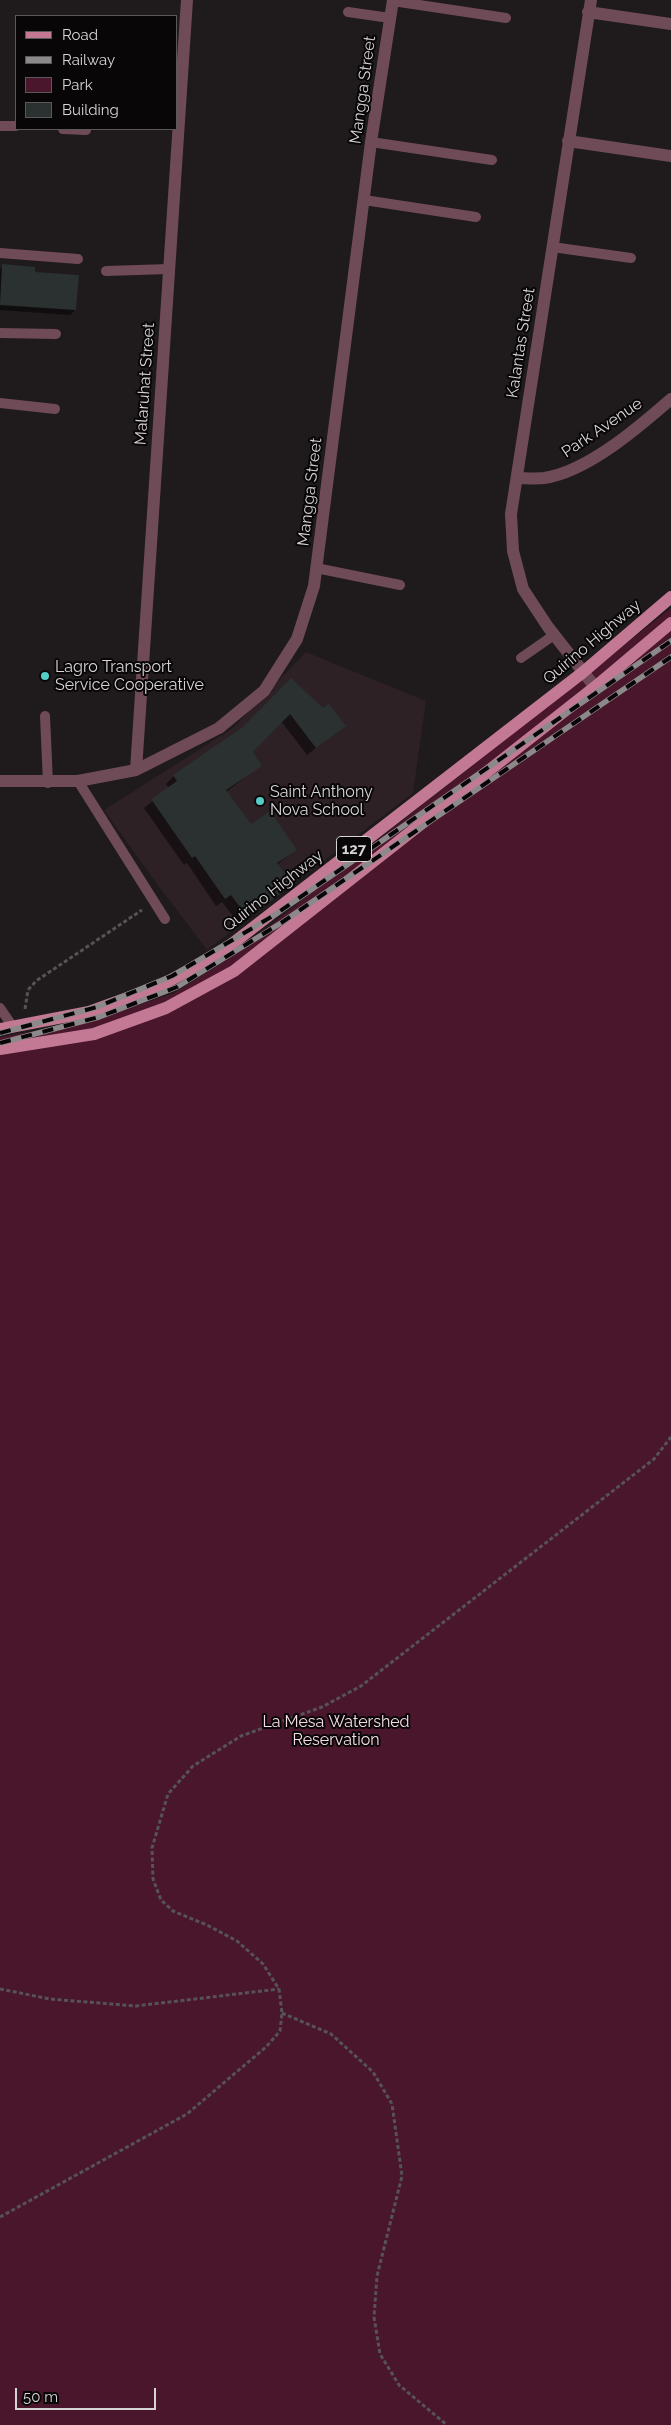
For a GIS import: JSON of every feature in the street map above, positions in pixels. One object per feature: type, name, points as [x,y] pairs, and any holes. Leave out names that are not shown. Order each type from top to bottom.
[{"type":"main road","name":"Quirino Highway","points":[[0,1029],[89,1012],[158,987],[219,954],[582,673],[671,597]]},
{"type":"main road","name":"127","points":[[0,1050],[94,1034],[166,1008],[234,971],[595,687],[671,623]]},
{"type":"street","name":"Malaruhat Street","points":[[136,770],[188,0]]},
{"type":"street","name":"Mangga Street","points":[[0,781],[48,783],[78,781],[136,770],[219,728],[264,691],[297,639],[314,586],[371,142],[393,0]]},
{"type":"street","points":[[589,6],[671,24]]},
{"type":"street","name":"Kalantas Street","points":[[589,6],[511,514],[513,551],[524,589],[554,635],[582,673],[595,687]]},
{"type":"street","points":[[568,141],[671,156]]},
{"type":"street","name":"Park Avenue","points":[[517,478],[543,478],[582,465],[642,424],[671,399]]},
{"type":"lane","points":[[393,0],[506,18]]},
{"type":"lane","points":[[348,12],[390,18]]},
{"type":"lane","points":[[0,126],[15,126]]},
{"type":"lane","points":[[371,142],[492,160]]},
{"type":"lane","points":[[364,200],[476,217]]},
{"type":"lane","points":[[552,247],[632,258]]},
{"type":"lane","points":[[0,253],[78,259]]},
{"type":"lane","points":[[106,272],[169,269]]},
{"type":"lane","points":[[0,333],[56,334]]},
{"type":"lane","points":[[0,403],[55,409]]},
{"type":"lane","points":[[316,568],[400,585]]},
{"type":"lane","points":[[521,658],[554,635]]},
{"type":"lane","points":[[45,716],[48,783]]},
{"type":"lane","points":[[78,781],[153,903],[165,919]]},
{"type":"lane","points":[[0,1008],[13,1027]]},
{"type":"path","points":[[27,1024],[25,1002],[28,990],[36,981],[153,903]]},
{"type":"path","points":[[0,2217],[187,2114],[266,2047],[280,2030],[282,2012],[279,1989],[263,1964],[237,1941],[208,1925],[173,1911],[161,1900],[153,1879],[152,1848],[168,1794],[192,1766],[241,1736],[322,1707],[361,1686],[654,1459],[671,1437]]},
{"type":"path","points":[[0,1989],[50,1998],[136,2006],[279,1989]]},
{"type":"path","points":[[282,2012],[331,2034],[373,2072],[392,2104],[402,2176],[377,2276],[374,2317],[378,2345],[380,2354],[399,2385],[447,2425]]},
{"type":"shaded area","name":"Saint Anthony Nova School","points":[[306,652],[426,701],[413,793],[207,950],[104,810],[233,728]]},
{"type":"green space","name":"La Mesa Watershed Reservation","points":[[671,608],[671,2425],[0,2425],[0,1037],[92,1021],[174,993],[225,961]]},
{"type":"building","points":[[2,264],[35,267],[35,272],[79,275],[76,310],[0,305]]},
{"type":"building","points":[[291,678],[323,708],[329,704],[346,726],[316,748],[290,714],[253,752],[262,766],[226,790],[251,824],[270,811],[297,850],[277,863],[293,884],[248,918],[231,895],[225,899],[195,856],[192,858],[151,799],[177,781],[173,775],[243,727]]},
{"type":"railway","points":[[0,1033],[97,1007],[172,976],[276,914],[671,641]]},
{"type":"railway","points":[[0,1043],[99,1017],[177,987],[281,923],[671,657]]},
{"type":"place","name":"Lagro Transport Service Cooperative","points":[[45,676]]},
{"type":"place","name":"Saint Anthony Nova School","points":[[260,801]]}]
